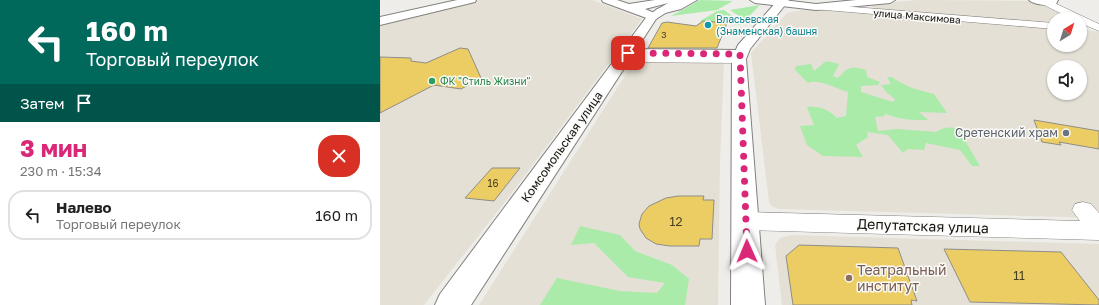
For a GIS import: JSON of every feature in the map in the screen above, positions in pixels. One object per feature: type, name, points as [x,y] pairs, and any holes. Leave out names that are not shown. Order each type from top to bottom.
[{"type":"main road","points":[[380,21],[471,0]]},
{"type":"main road","points":[[607,0],[648,14],[657,14],[678,7],[692,0]]},
{"type":"main road","points":[[630,8],[668,0]]},
{"type":"main road","name":"Комсомольская улица","points":[[452,305],[657,14],[681,0]]},
{"type":"main road","points":[[756,0],[779,5],[813,7],[890,0]]},
{"type":"main road","points":[[795,0],[813,7]]},
{"type":"main road","points":[[748,305],[740,57],[743,48],[779,5]]},
{"type":"main road","points":[[626,56],[740,57]]},
{"type":"street","points":[[1046,1],[1099,28]]},
{"type":"street","name":"улица Максимова","points":[[813,7],[1047,25]]},
{"type":"street","points":[[1087,28],[1099,28]]},
{"type":"street","points":[[1083,210],[1099,229]]},
{"type":"street","name":"Депутатская улица","points":[[746,221],[1099,229]]},
{"type":"shaded area","points":[[477,0],[592,0],[642,19],[505,202],[424,305],[380,305],[380,23]]},
{"type":"shaded area","points":[[918,0],[1034,1],[1057,12],[1047,12],[1047,24],[877,10],[871,6],[872,4]]},
{"type":"shaded area","points":[[808,9],[1047,26],[1047,52],[1087,52],[1087,30],[1099,32],[1099,218],[779,209],[771,206],[769,202],[751,53],[787,13]]},
{"type":"shaded area","points":[[635,60],[724,61],[720,162],[718,305],[479,305]]},
{"type":"shaded area","points":[[791,235],[1099,244],[1099,305],[782,305],[775,245],[780,238]]},
{"type":"green space","points":[[700,0],[733,1],[717,10],[671,16]]},
{"type":"green space","points":[[760,5],[745,20],[730,10]]},
{"type":"green space","points":[[724,10],[742,23],[740,25],[700,21],[717,11]]},
{"type":"green space","points":[[826,61],[839,64],[833,76],[838,78],[844,71],[853,67],[866,70],[867,77],[880,82],[878,85],[861,86],[861,92],[893,102],[895,99],[886,92],[881,85],[891,84],[887,77],[892,77],[917,90],[934,94],[947,113],[919,112],[928,120],[911,120],[884,113],[885,116],[875,117],[878,131],[897,129],[936,132],[948,127],[970,132],[966,142],[980,166],[972,166],[960,150],[926,143],[924,150],[908,149],[903,153],[888,135],[867,132],[868,137],[856,145],[863,157],[823,156],[807,145],[800,126],[814,125],[807,107],[824,109],[837,118],[846,116],[848,92],[828,84],[817,82],[808,83],[795,70],[796,66],[811,64],[814,71]]},
{"type":"green space","points":[[580,226],[620,235],[635,251],[672,265],[689,279],[685,305],[540,305],[557,278],[620,291],[657,293],[665,283],[628,277],[594,243],[571,245]]},
{"type":"building","points":[[703,21],[727,23],[717,48],[648,48],[662,23],[667,22],[696,26]]},
{"type":"building","points":[[460,48],[468,49],[481,78],[461,89],[434,85],[380,113],[380,57],[411,58],[411,61],[426,63]]},
{"type":"building","name":"Сретенский храм","points":[[1034,120],[1099,131],[1099,149],[1059,142],[1061,145],[1042,142]]},
{"type":"building","points":[[492,168],[520,168],[494,201],[465,198]]},
{"type":"building","points":[[678,196],[704,196],[703,200],[714,200],[712,239],[700,239],[699,246],[670,246],[656,244],[646,238],[640,229],[639,224],[642,214],[649,206],[666,198]]},
{"type":"building","name":"Театральный институт","points":[[799,245],[898,248],[917,301],[911,300],[912,305],[793,305],[786,256]]},
{"type":"building","points":[[944,249],[1061,252],[1099,300],[1099,305],[970,302]]},
{"type":"place","name":"Власьевская (Знаменская) башня","points":[[708,25]]},
{"type":"place","name":"ФК \"Стиль Жизни\"","points":[[432,81]]},
{"type":"place","name":"Сретенский храм","points":[[1066,133]]},
{"type":"place","name":"Театральный институт","points":[[849,278]]},
{"type":"route","points":[[628,53],[740,54],[747,251]]}]
